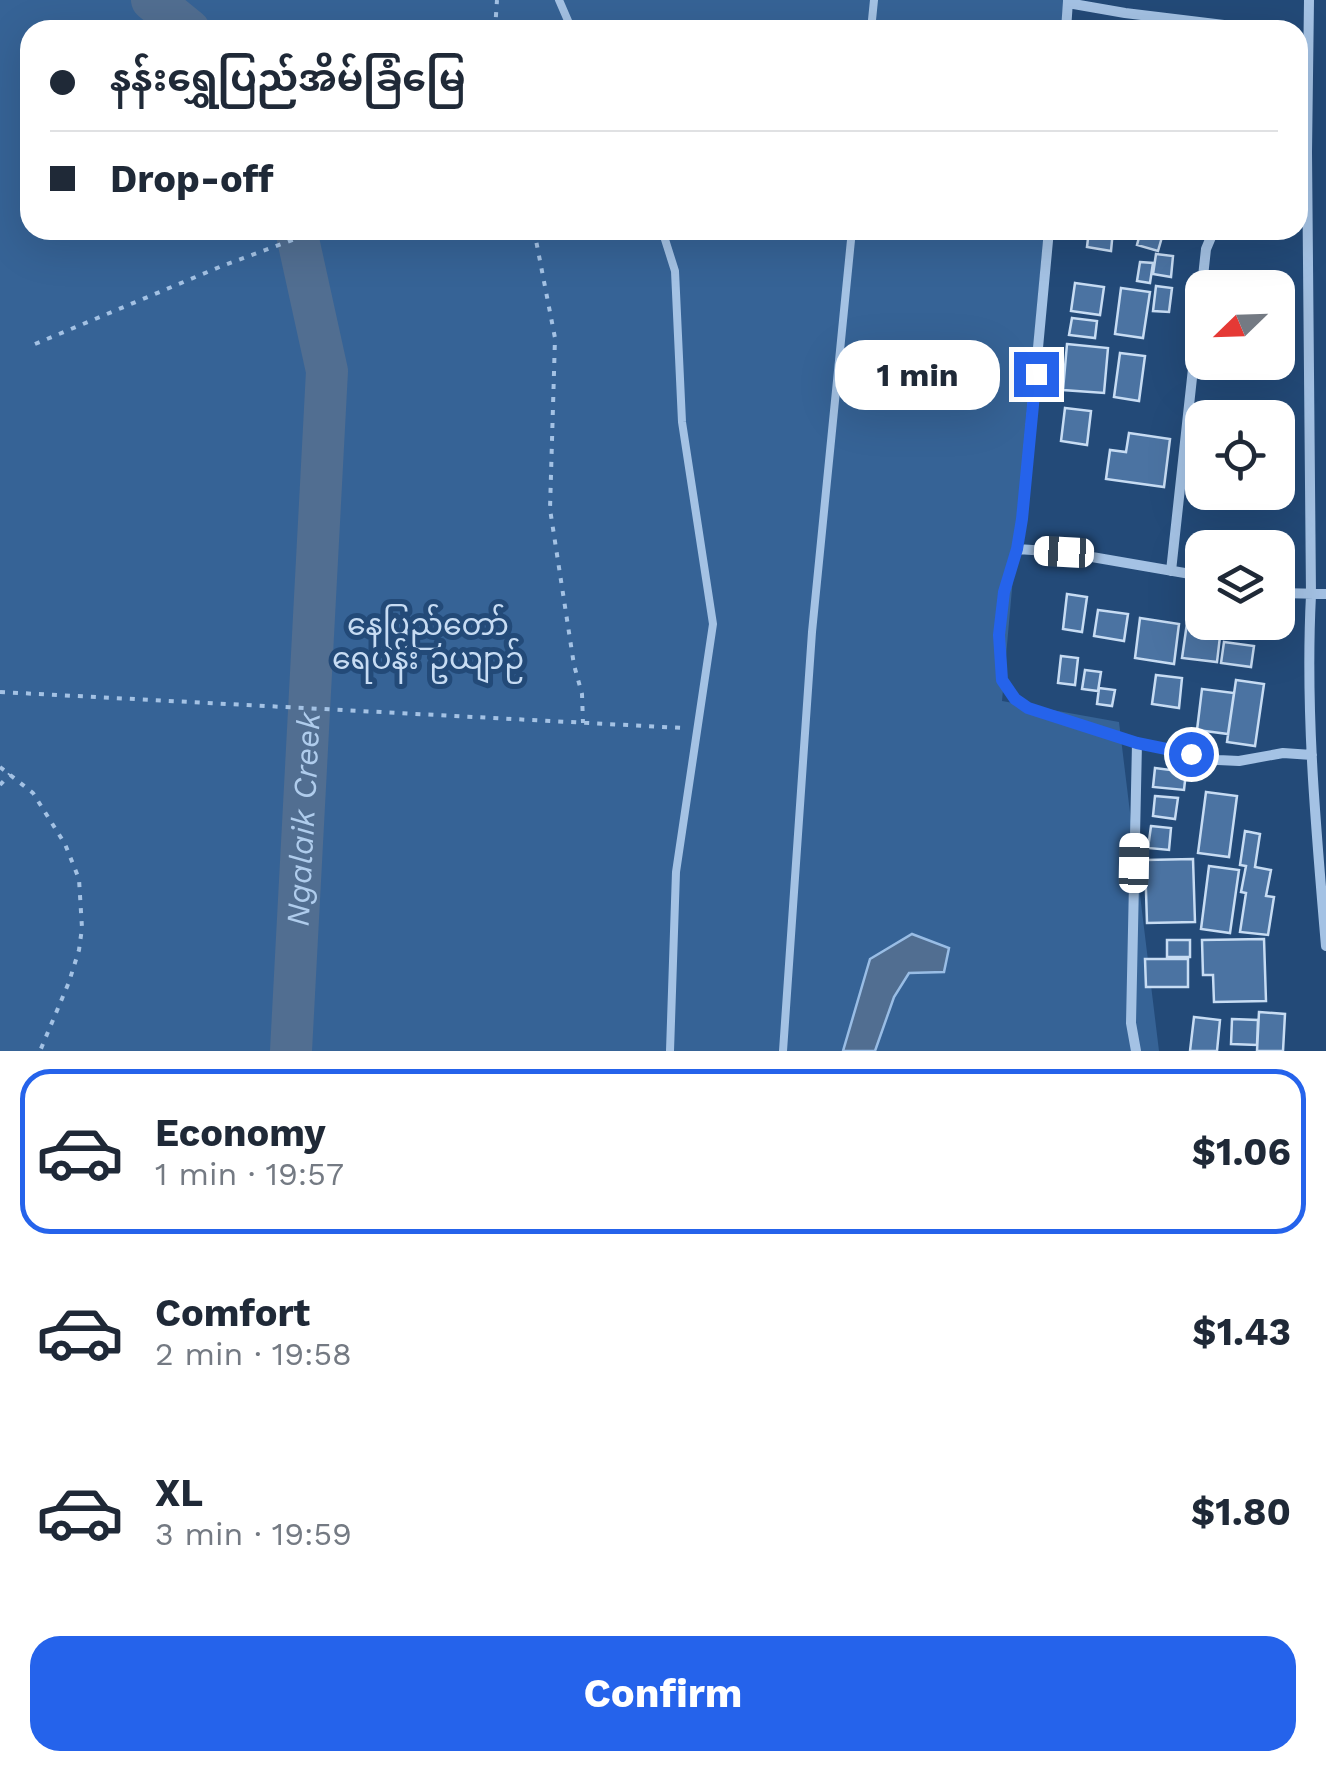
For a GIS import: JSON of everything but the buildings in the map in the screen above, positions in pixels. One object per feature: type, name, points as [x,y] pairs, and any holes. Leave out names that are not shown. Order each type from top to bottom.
[{"type":"street","points":[[1068,2],[1182,20]]},
{"type":"street","points":[[1048,240],[1022,519],[1004,592],[999,635],[1002,680],[1015,699],[1028,708],[1137,743],[1218,760],[1239,761],[1283,753],[1312,755]]},
{"type":"street","points":[[1171,571],[1210,240]]},
{"type":"street","points":[[1307,240],[1311,595],[1308,654],[1313,802],[1326,946]]},
{"type":"street","points":[[1017,549],[1064,552],[1185,573]]},
{"type":"street","points":[[1295,594],[1326,594]]},
{"type":"street","points":[[1136,1051],[1131,1023],[1137,743]]},
{"type":"lane","points":[[665,240],[675,271],[682,422],[713,624],[676,872],[670,1051]]},
{"type":"lane","points":[[783,1051],[812,632],[851,240]]},
{"type":"path","points":[[35,344],[292,240]]},
{"type":"path","points":[[536,240],[555,338],[550,510],[574,666],[582,694],[583,723]]},
{"type":"path","points":[[0,692],[697,728]]},
{"type":"path","points":[[0,767],[33,793],[65,844],[79,879],[79,950],[40,1051]]},
{"type":"path","points":[[0,785],[10,774]]},
{"type":"green space","name":"နေပြည်တော် ရေပန်း ဥယျာဉ်","points":[[0,0],[1064,0],[1062,20],[20,20],[20,240],[1043,240],[1002,701],[1119,722],[1159,1051],[0,1051]]},
{"type":"shaded area","points":[[912,934],[949,948],[944,972],[909,973],[894,997],[875,1051],[843,1051],[870,959]]},
{"type":"waterway","name":"Ngalaik Creek","points":[[152,0],[177,20]]},
{"type":"waterway","name":"Ngalaik Creek","points":[[291,1051],[327,371],[298,240]]},
{"type":"route","points":[[1036,374],[1022,519],[1008,571],[999,635],[1002,680],[1015,699],[1028,708],[1137,743],[1191,754]]}]
